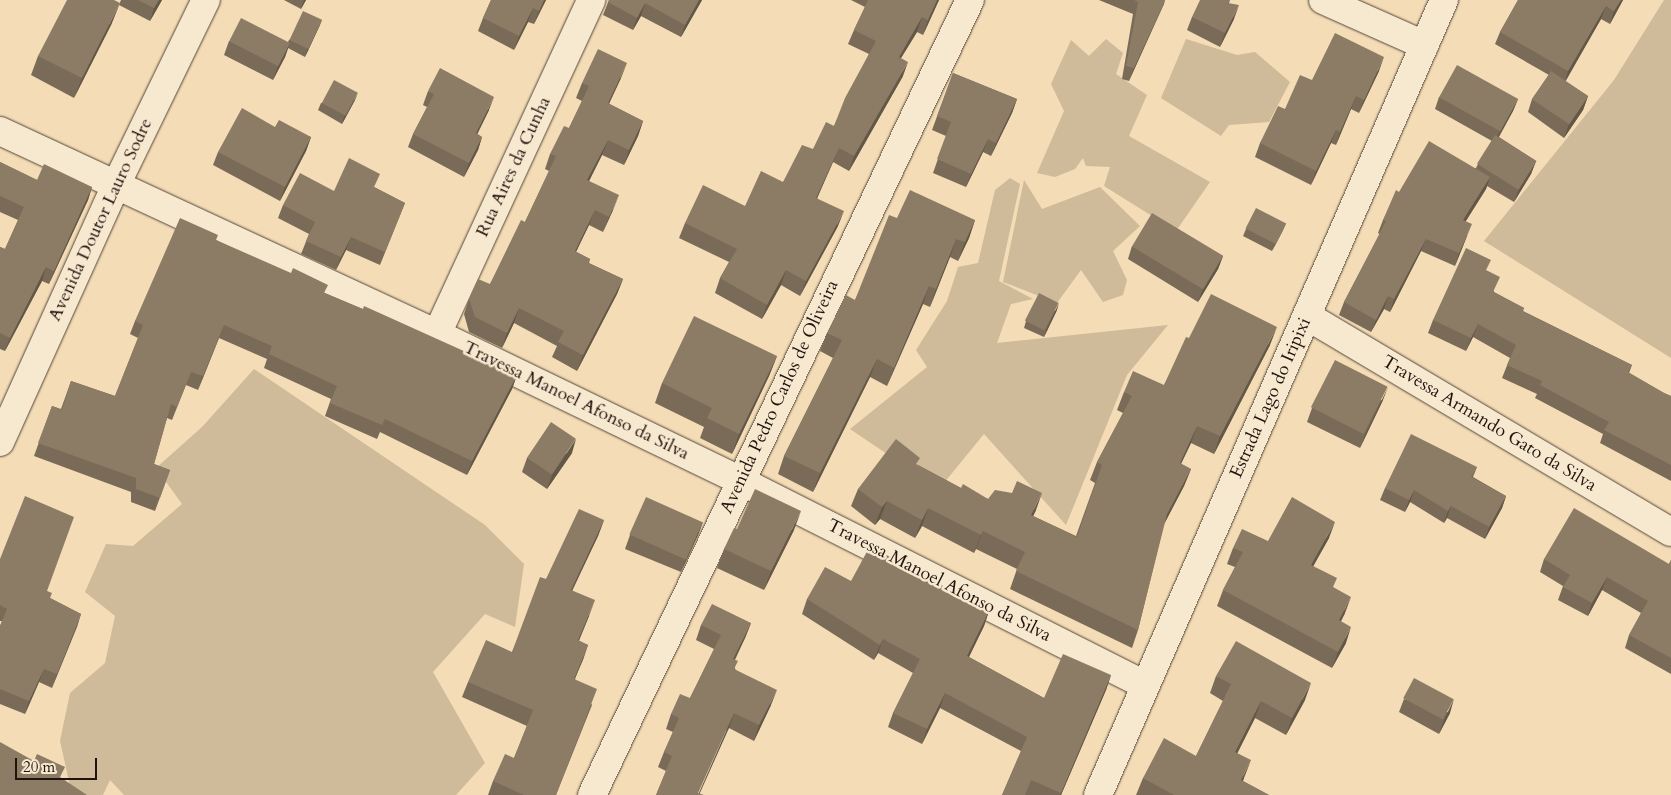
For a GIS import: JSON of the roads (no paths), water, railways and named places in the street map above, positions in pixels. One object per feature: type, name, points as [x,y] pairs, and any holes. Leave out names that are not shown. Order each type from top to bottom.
[{"type":"street","name":"Avenida Doutor Lauro Sodre","points":[[0,442],[115,187],[206,0]]},
{"type":"street","name":"Rua Aires da Cunha","points":[[437,334],[591,0]]},
{"type":"street","name":"Avenida Pedro Carlos de Oliveira","points":[[592,795],[970,0]]},
{"type":"street","points":[[1323,0],[1424,46]]},
{"type":"street","name":"Estrada Lago do Iripixi","points":[[1098,795],[1444,0]]},
{"type":"street","name":"Travessa Manoel Afonso da Silva","points":[[0,131],[115,187],[437,334],[741,481],[1145,685]]},
{"type":"street","name":"Travessa Armando Gato da Silva","points":[[1307,316],[1671,532]]}]
